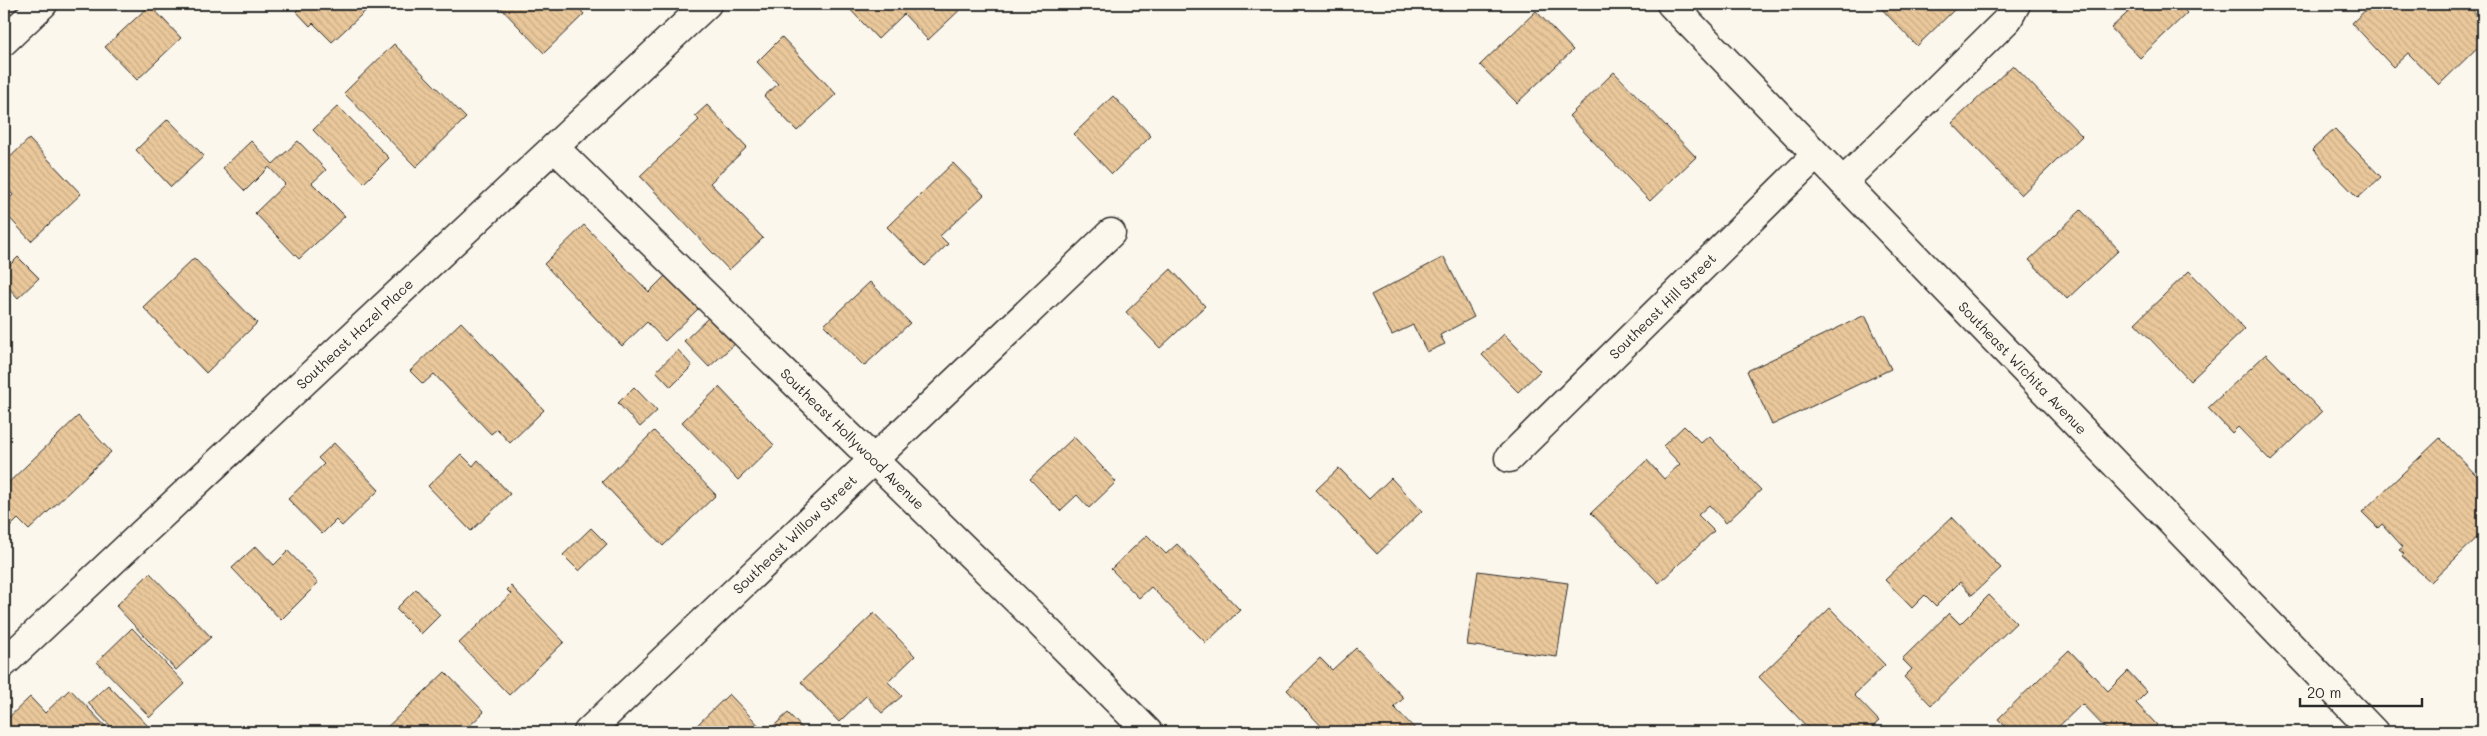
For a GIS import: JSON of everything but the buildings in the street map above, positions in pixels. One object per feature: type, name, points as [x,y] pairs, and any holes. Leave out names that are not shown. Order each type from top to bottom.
[{"type":"street","points":[[4,41],[43,4]]},
{"type":"street","name":"Southeast Hazel Place","points":[[4,663],[707,4]]},
{"type":"street","name":"Southeast Wichita Avenue","points":[[1671,4],[2374,732]]},
{"type":"street","points":[[1843,182],[2008,20],[2016,4]]},
{"type":"street","name":"Southeast Hollywood Avenue","points":[[555,148],[874,459],[1148,732]]},
{"type":"street","name":"Southeast Hill Street","points":[[1509,458],[1816,155]]},
{"type":"street","name":"Southeast Willow Street","points":[[588,732],[1111,232]]}]
